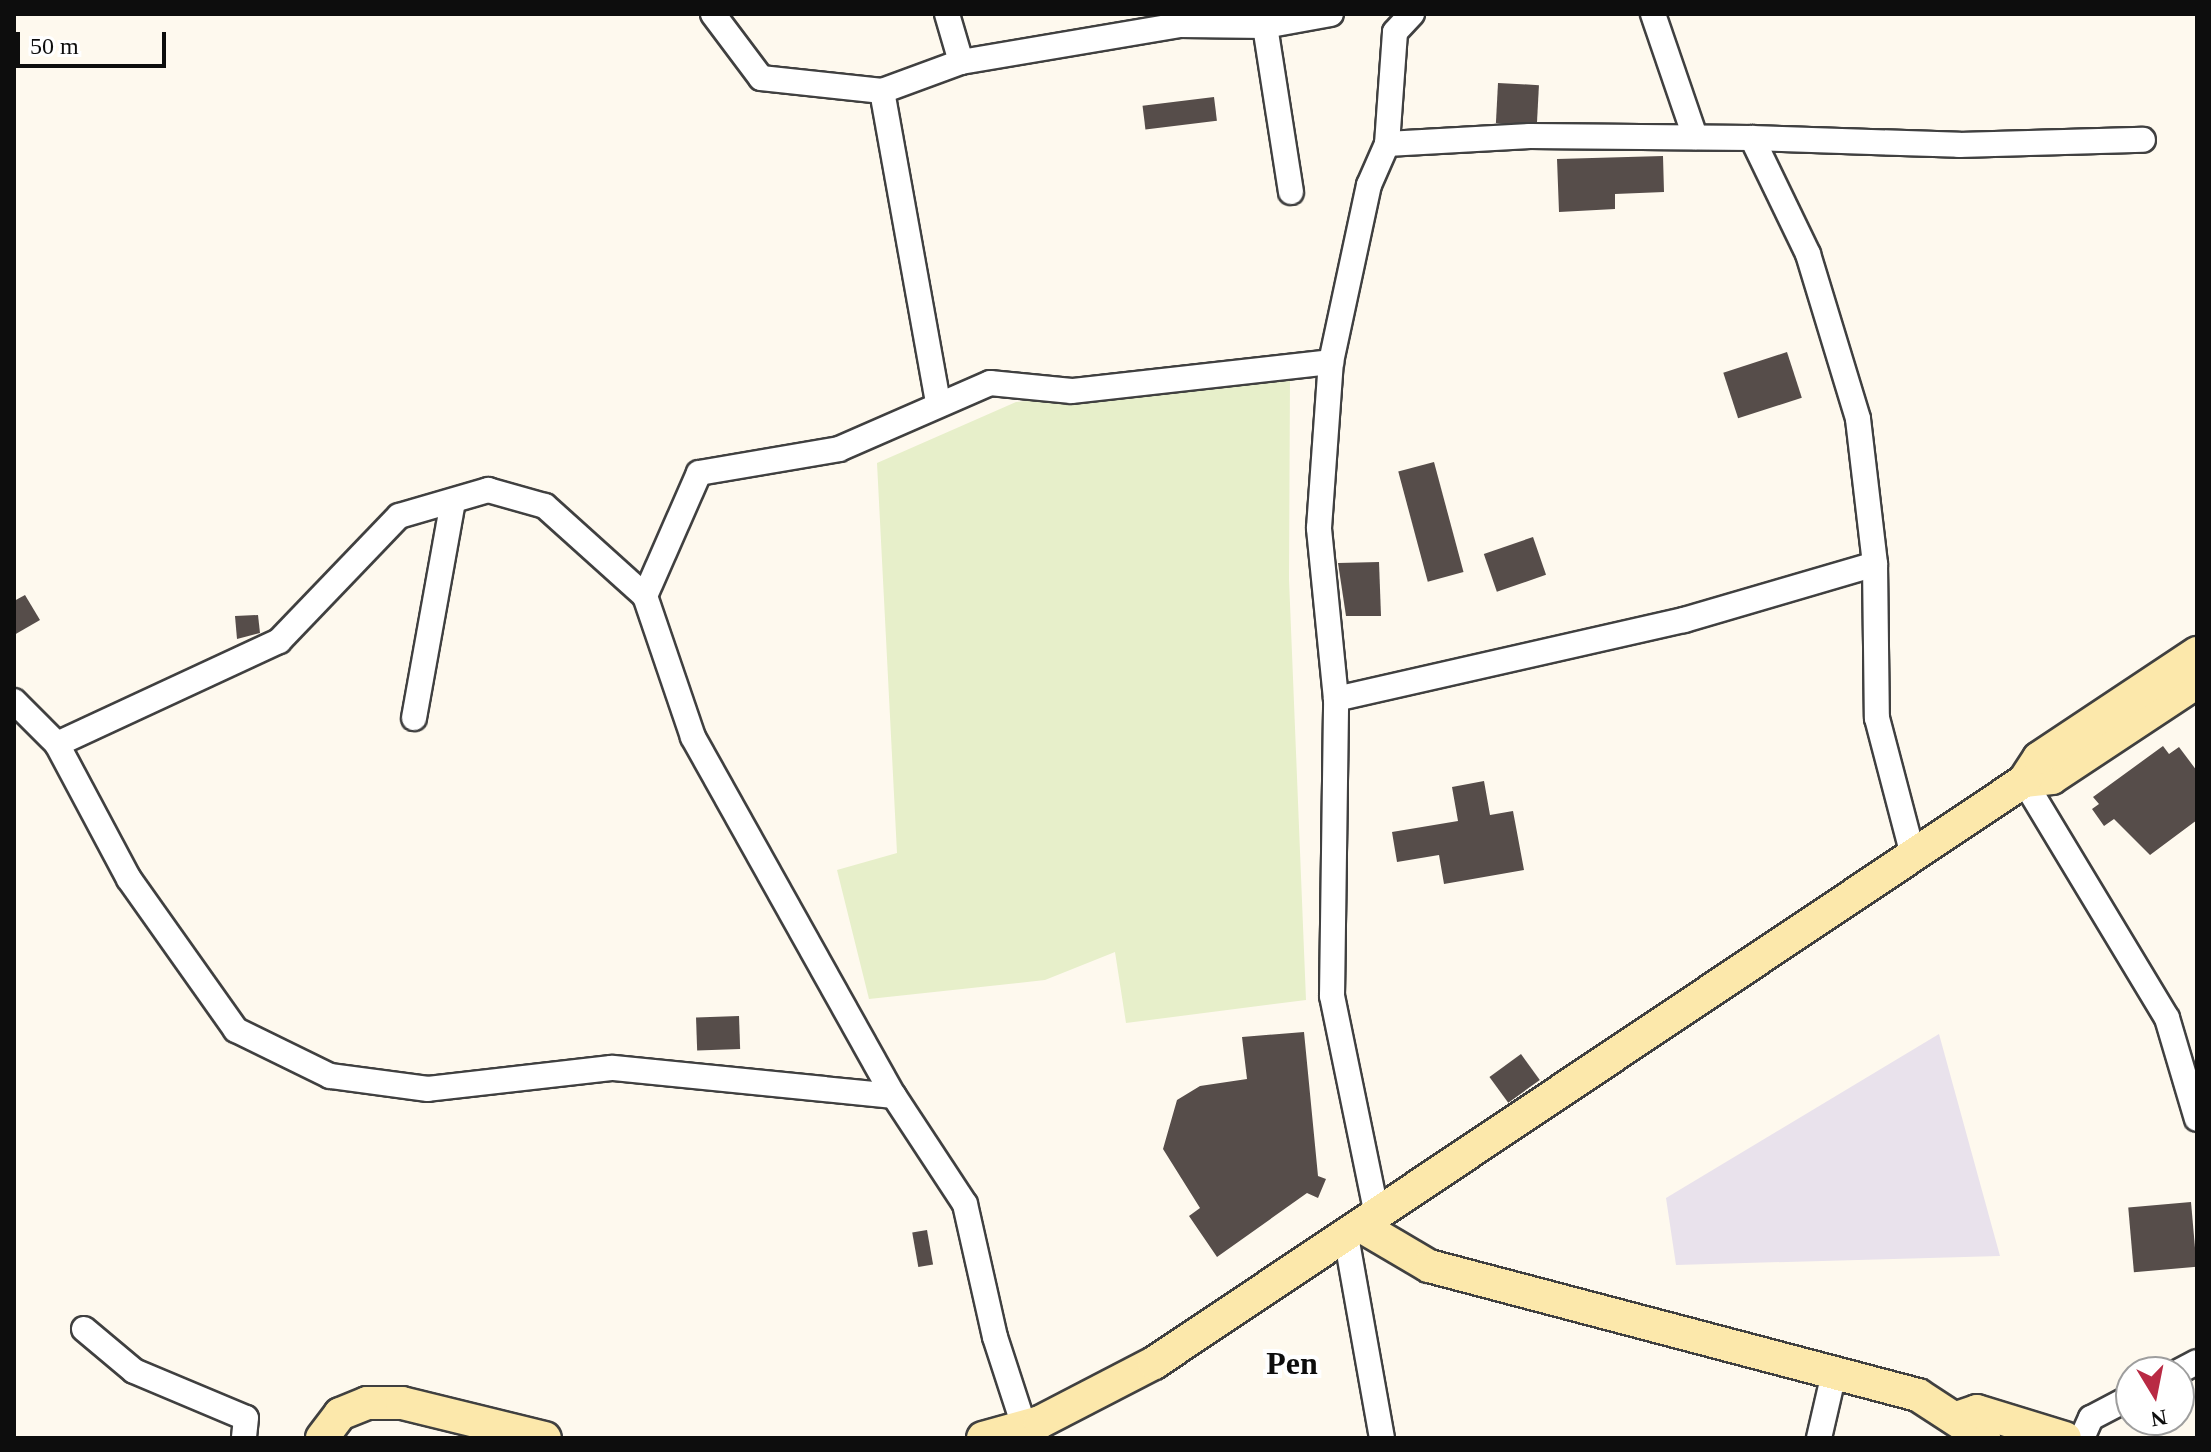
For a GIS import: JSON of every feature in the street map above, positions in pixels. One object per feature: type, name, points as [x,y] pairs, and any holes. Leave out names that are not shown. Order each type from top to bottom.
[{"type":"main road","points":[[983,1438],[1041,1427],[1154,1363],[2024,781],[2039,758],[2197,653]]},
{"type":"main road","points":[[2024,781],[2052,778],[2197,682]]},
{"type":"main road","points":[[1362,1226],[1429,1266],[1918,1395],[1984,1438]]},
{"type":"main road","points":[[322,1438],[340,1414],[367,1403],[402,1403],[545,1438]]},
{"type":"main road","points":[[1957,1418],[1977,1411],[2065,1438]]},
{"type":"street","points":[[713,14],[761,78],[882,91],[961,62],[1179,25],[1265,26],[1331,14]]},
{"type":"street","points":[[947,14],[961,62]]},
{"type":"street","points":[[1382,1438],[1362,1226],[1332,996],[1336,699],[1319,528],[1331,362],[1369,185],[1387,144],[1394,23],[1412,14]]},
{"type":"street","points":[[1653,14],[1695,137]]},
{"type":"street","points":[[1265,26],[1291,192]]},
{"type":"street","points":[[882,91],[938,401]]},
{"type":"street","points":[[1387,144],[1695,137],[1959,145],[2143,140]]},
{"type":"street","points":[[1752,138],[1808,254],[1858,419],[1875,564],[1877,718],[1913,855]]},
{"type":"street","points":[[645,596],[699,473],[839,449],[938,401],[990,383],[1072,391],[1331,362]]},
{"type":"street","points":[[57,744],[279,641],[399,516],[488,490],[545,506],[645,596],[693,737],[894,1096],[965,1204],[995,1337],[1041,1427]]},
{"type":"street","points":[[414,718],[453,501]]},
{"type":"street","points":[[1336,699],[1684,620],[1875,564]]},
{"type":"street","points":[[16,695],[57,744],[129,879],[236,1030],[330,1076],[428,1089],[611,1068],[894,1096]]},
{"type":"street","points":[[2024,781],[2167,1018],[2197,1119]]},
{"type":"street","points":[[84,1329],[134,1371],[246,1418],[244,1438]]},
{"type":"street","points":[[1819,1438],[1834,1373]]},
{"type":"street","points":[[2082,1438],[2091,1418],[2115,1405]]},
{"type":"shaded area","points":[[1939,1034],[2000,1256],[1676,1265],[1666,1198]]},
{"type":"green space","points":[[1290,378],[1289,579],[1306,1000],[1126,1023],[1115,952],[1045,980],[869,999],[837,870],[897,853],[877,463],[1016,402]]},
{"type":"building","points":[[1498,83],[1539,85],[1537,125],[1496,123]]},
{"type":"building","points":[[1214,97],[1217,121],[1145,130],[1143,106]]},
{"type":"building","points":[[1663,156],[1664,192],[1615,194],[1615,209],[1559,212],[1557,159]]},
{"type":"building","points":[[1787,352],[1802,398],[1738,418],[1723,373]]},
{"type":"building","points":[[1434,462],[1464,572],[1428,582],[1398,472]]},
{"type":"building","points":[[1533,537],[1546,575],[1497,592],[1484,554]]},
{"type":"building","points":[[1379,562],[1381,616],[1346,616],[1338,563]]},
{"type":"building","points":[[25,595],[40,620],[14,635],[14,601]]},
{"type":"building","points":[[258,615],[260,633],[237,639],[235,616]]},
{"type":"building","points":[[2163,746],[2169,754],[2179,747],[2197,771],[2197,820],[2150,855],[2114,819],[2104,826],[2092,809],[2099,804],[2093,797]]},
{"type":"building","points":[[1484,781],[1490,815],[1513,811],[1524,870],[1444,884],[1439,855],[1397,862],[1392,832],[1458,821],[1452,787]]},
{"type":"building","points":[[739,1016],[740,1049],[697,1050],[696,1018]]},
{"type":"building","points":[[1304,1032],[1318,1176],[1326,1179],[1318,1198],[1307,1193],[1217,1257],[1189,1216],[1200,1208],[1163,1149],[1177,1100],[1200,1086],[1247,1079],[1242,1037]]},
{"type":"building","points":[[1521,1054],[1540,1080],[1508,1103],[1489,1077]]},
{"type":"building","points":[[2191,1202],[2197,1267],[2134,1272],[2128,1207]]},
{"type":"building","points":[[927,1230],[933,1264],[918,1267],[912,1233]]},
{"type":"district","name":"Pen","points":[[1292,1363]]}]
